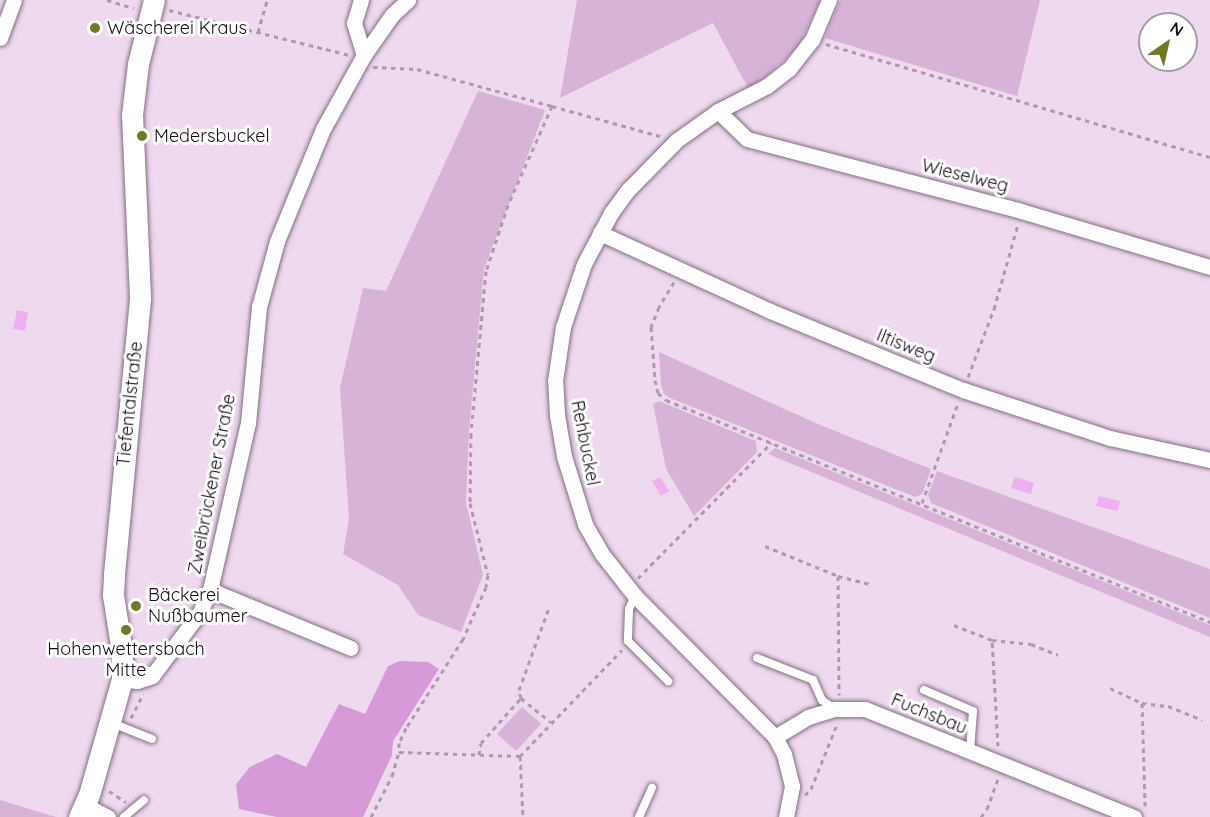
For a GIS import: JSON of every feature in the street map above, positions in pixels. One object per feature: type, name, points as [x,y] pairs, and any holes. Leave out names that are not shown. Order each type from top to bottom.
[{"type":"street","points":[[0,38],[14,0]]},
{"type":"street","points":[[361,0],[354,23],[362,61]]},
{"type":"street","name":"Zweibrückener Straße","points":[[122,679],[137,681],[152,676],[201,612],[210,590],[248,423],[258,307],[277,241],[323,129],[362,61],[392,15],[408,0]]},
{"type":"street","name":"Rehbuckel","points":[[786,817],[792,786],[784,754],[775,737],[631,592],[602,554],[585,524],[564,456],[556,415],[555,381],[563,327],[584,264],[600,233],[628,190],[677,140],[718,111],[779,77],[797,62],[812,40],[829,0]]},
{"type":"street","name":"Tiefentalstraße","points":[[82,811],[111,722],[122,679],[122,652],[113,595],[140,297],[132,115],[138,64],[158,7]]},
{"type":"street","name":"Wieselweg","points":[[718,111],[747,140],[1021,211],[1210,267]]},
{"type":"street","name":"Iltisweg","points":[[600,233],[681,272],[963,390],[1110,438],[1210,460]]},
{"type":"street","points":[[210,590],[351,648]]},
{"type":"street","name":"Fuchsbau","points":[[775,737],[808,717],[837,709],[865,709],[1002,764],[1140,812]]},
{"type":"street","points":[[82,811],[108,817]]},
{"type":"lane","points":[[631,592],[628,641],[668,681]]},
{"type":"lane","points":[[757,658],[813,680],[822,700],[837,709]]},
{"type":"lane","points":[[924,690],[973,711],[970,751]]},
{"type":"lane","points":[[111,722],[152,739]]},
{"type":"lane","points":[[639,817],[652,788]]},
{"type":"lane","points":[[124,817],[144,800]]},
{"type":"path","points":[[107,0],[158,7],[341,53]]},
{"type":"path","points":[[258,32],[267,0]]},
{"type":"path","points":[[812,40],[1210,157]]},
{"type":"path","points":[[362,61],[417,69],[677,140]]},
{"type":"path","points":[[371,817],[392,776],[399,752],[399,743],[406,728],[463,639],[488,575],[470,503],[471,434],[486,271],[508,205],[552,106]]},
{"type":"path","points":[[922,503],[994,309],[1021,211]]},
{"type":"path","points":[[681,272],[659,307],[651,327],[658,393],[666,400],[1210,622]]},
{"type":"path","points":[[631,592],[771,443]]},
{"type":"path","points":[[765,546],[838,576],[871,584]]},
{"type":"path","points":[[790,801],[806,795],[811,789],[838,723],[838,576]]},
{"type":"path","points":[[550,605],[519,690],[521,698],[551,722]]},
{"type":"path","points":[[954,625],[992,640],[1031,644],[1058,656]]},
{"type":"path","name":"Fuchsbau","points":[[992,640],[994,705],[1002,764]]},
{"type":"path","points":[[523,817],[520,756],[551,722],[617,658],[628,641]]},
{"type":"path","points":[[1110,688],[1142,703],[1168,706],[1202,720]]},
{"type":"path","points":[[479,755],[481,744],[521,698]]},
{"type":"path","points":[[1140,812],[1142,703]]},
{"type":"path","points":[[399,752],[520,756]]},
{"type":"path","points":[[981,817],[996,789],[1002,764]]},
{"type":"shaded area","points":[[577,0],[820,0],[798,47],[763,79],[748,88],[713,23],[560,98]]},
{"type":"shaded area","points":[[840,0],[1040,0],[1017,96],[825,38]]},
{"type":"shaded area","points":[[478,91],[545,110],[484,269],[469,430],[466,503],[483,575],[461,632],[418,615],[398,585],[343,554],[349,519],[340,388],[363,288],[386,291]]},
{"type":"shaded area","points":[[17,310],[28,312],[25,331],[13,329]]},
{"type":"shaded area","points":[[659,352],[820,425],[931,469],[922,494],[915,497],[670,398],[664,394],[661,385]]},
{"type":"shaded area","points":[[659,401],[756,441],[757,452],[694,516],[666,469],[653,404]]},
{"type":"shaded area","points":[[775,448],[1210,625],[1210,637],[768,454]]},
{"type":"shaded area","points":[[937,471],[1210,569],[1210,618],[931,503],[928,495]]},
{"type":"shaded area","points":[[660,477],[669,491],[661,496],[652,481]]},
{"type":"shaded area","points":[[1015,477],[1034,483],[1031,494],[1011,488]]},
{"type":"shaded area","points":[[1099,496],[1120,501],[1117,511],[1096,506]]},
{"type":"shaded area","points":[[400,661],[428,662],[439,669],[393,741],[392,755],[363,817],[277,817],[239,809],[236,784],[250,767],[277,754],[306,767],[339,704],[365,714],[388,666]]},
{"type":"shaded area","points":[[522,707],[541,724],[516,751],[497,734]]},
{"type":"shaded area","points":[[0,800],[56,817],[0,817]]},
{"type":"place","name":"Wäscherei Kraus","points":[[95,28]]},
{"type":"place","name":"Medersbuckel","points":[[142,136]]},
{"type":"place","name":"Bäckerei Nußbaumer","points":[[136,606]]},
{"type":"place","name":"Hohenwettersbach Mitte","points":[[126,630]]}]
